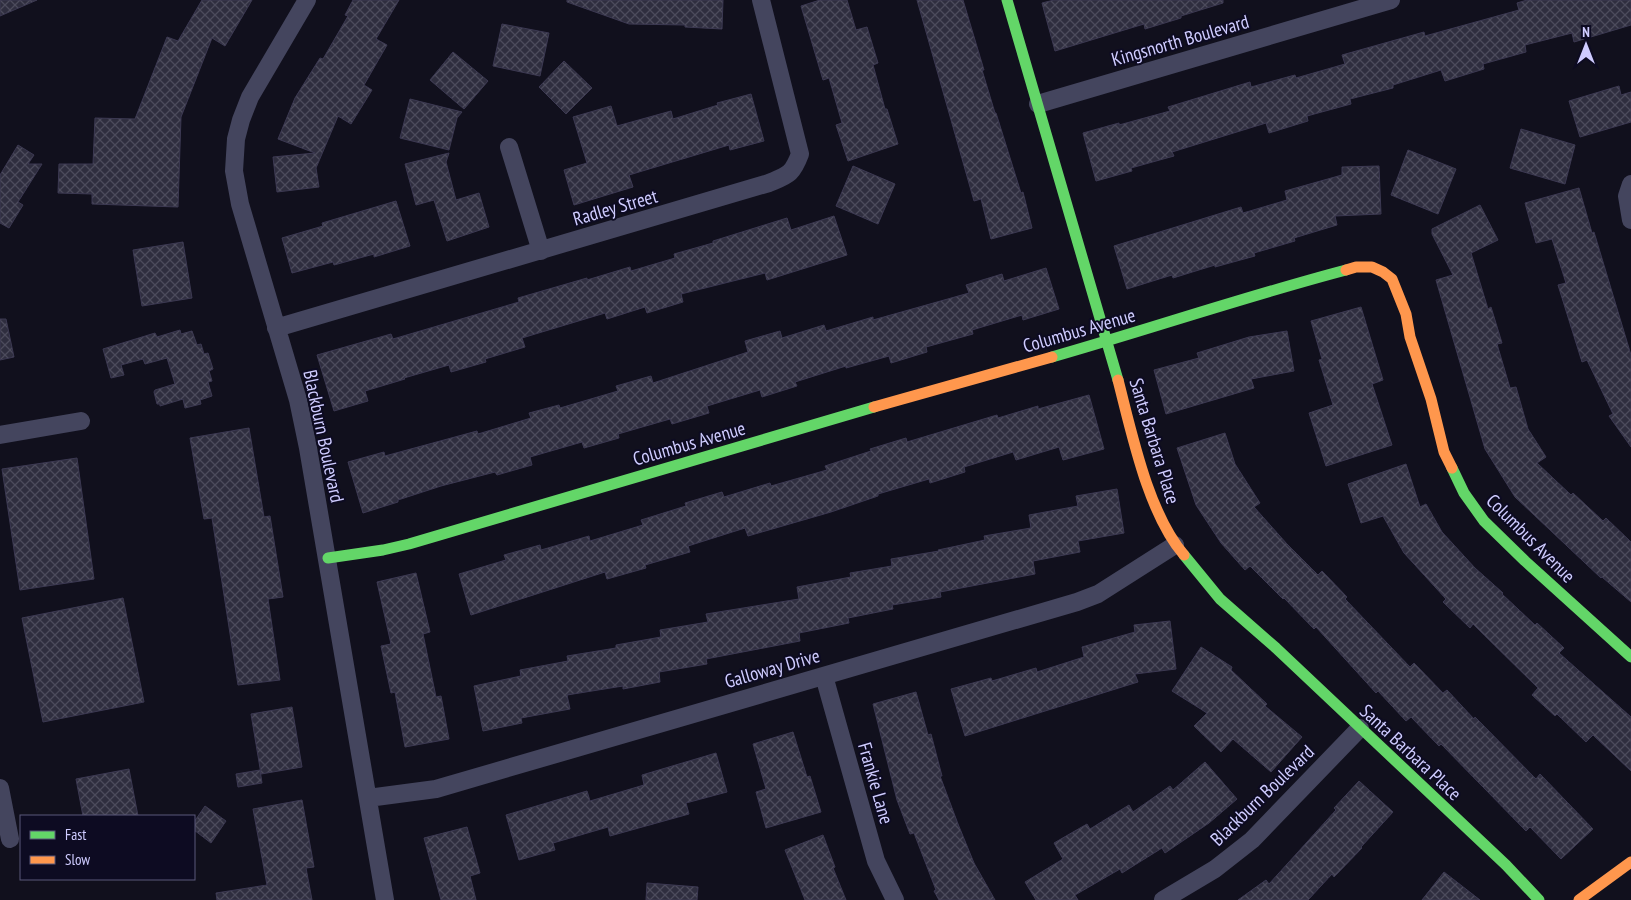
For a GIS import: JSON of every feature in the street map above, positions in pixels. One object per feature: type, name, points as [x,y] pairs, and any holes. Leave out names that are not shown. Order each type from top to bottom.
[{"type":"street","name":"Blackburn Boulevard","points":[[307,0],[250,98],[241,120],[234,155],[236,188],[302,418],[328,558],[385,900]]},
{"type":"street","name":"Radley Street","points":[[276,328],[769,183],[790,175],[795,168],[800,154],[761,0]]},
{"type":"street","name":"Santa Barbara Place","points":[[1007,0],[1076,241],[1107,341],[1142,469],[1162,520],[1175,545],[1220,599],[1276,648],[1506,865],[1538,900]]},
{"type":"street","name":"Kingsnorth Boulevard","points":[[1038,104],[1391,0]]},
{"type":"street","points":[[509,147],[540,251]]},
{"type":"street","points":[[1631,184],[1627,196],[1631,220]]},
{"type":"street","name":"Columbus Avenue","points":[[328,558],[409,544],[882,404],[1107,341],[1260,293],[1356,267],[1372,267],[1392,279],[1406,314],[1410,337],[1432,399],[1444,452],[1464,493],[1484,521],[1631,657]]},
{"type":"street","points":[[0,435],[81,421]]},
{"type":"street","name":"Galloway Drive","points":[[368,798],[436,789],[1077,602],[1104,591],[1175,545]]},
{"type":"street","name":"Frankie Lane","points":[[824,676],[876,861],[895,900]]},
{"type":"street","name":"Blackburn Boulevard","points":[[1163,900],[1215,870],[1252,840],[1360,728]]},
{"type":"street","points":[[0,788],[10,839]]},
{"type":"street","points":[[1579,900],[1631,862]]},
{"type":"building","points":[[0,0],[37,0],[0,16]]},
{"type":"building","points":[[202,0],[252,0],[225,46],[212,38],[181,117],[178,207],[92,204],[92,194],[58,193],[59,164],[93,164],[95,118],[135,119],[167,37],[178,41]]},
{"type":"building","points":[[353,0],[399,0],[376,39],[387,45],[364,85],[372,90],[351,124],[338,116],[316,168],[319,187],[277,192],[273,157],[315,153],[278,139],[295,98],[320,58],[323,59],[348,16],[345,15]]},
{"type":"building","points":[[567,0],[723,0],[722,29],[685,27],[685,25],[629,24],[567,2]]},
{"type":"building","points":[[820,0],[847,0],[856,30],[867,27],[878,63],[873,65],[885,109],[887,109],[898,144],[848,161],[836,125],[842,123],[829,78],[823,80],[801,6]]},
{"type":"building","points":[[917,0],[963,0],[995,113],[1021,193],[1023,192],[1032,228],[991,239],[981,199],[974,201]]},
{"type":"building","points":[[1054,0],[1223,0],[1223,3],[1145,29],[1144,24],[1055,51],[1042,3]]},
{"type":"building","points":[[1527,0],[1631,0],[1631,25],[1574,42],[1572,33],[1525,45],[1526,52],[1483,64],[1484,69],[1445,81],[1441,70],[1393,85],[1393,88],[1350,99],[1351,104],[1307,116],[1308,121],[1269,133],[1266,123],[1172,152],[1174,156],[1131,168],[1132,171],[1096,181],[1083,133],[1170,111],[1168,107],[1250,82],[1251,87],[1295,75],[1296,78],[1345,64],[1342,55],[1424,32],[1425,36],[1519,10],[1517,3]]},
{"type":"building","points":[[502,24],[549,33],[540,76],[493,66]]},
{"type":"building","points":[[453,52],[488,81],[464,109],[430,80]]},
{"type":"building","points":[[564,61],[592,88],[566,114],[539,87]]},
{"type":"building","points":[[1619,86],[1621,95],[1631,92],[1631,122],[1580,137],[1569,101]]},
{"type":"building","points":[[751,94],[764,141],[730,150],[729,145],[629,175],[633,187],[574,205],[564,170],[587,163],[573,117],[611,106],[617,126],[671,111],[673,119],[718,105],[717,103]]},
{"type":"building","points":[[410,99],[462,112],[457,118],[449,150],[400,138]]},
{"type":"building","points":[[1521,129],[1575,145],[1565,184],[1510,168]]},
{"type":"building","points":[[18,145],[34,155],[28,164],[42,164],[18,202],[23,205],[9,228],[0,223],[0,175]]},
{"type":"building","points":[[1408,150],[1456,169],[1438,214],[1391,195]]},
{"type":"building","points":[[449,153],[446,162],[456,200],[479,193],[489,227],[447,241],[434,200],[416,205],[405,164]]},
{"type":"building","points":[[853,166],[895,184],[878,224],[836,206]]},
{"type":"building","points":[[1379,166],[1381,214],[1335,216],[1337,225],[1294,238],[1295,241],[1254,253],[1255,256],[1215,267],[1215,265],[1173,278],[1172,275],[1127,289],[1114,246],[1241,207],[1243,213],[1287,200],[1285,191],[1342,175],[1342,167]]},
{"type":"building","points":[[1579,188],[1631,355],[1631,447],[1609,416],[1613,414],[1587,360],[1582,362],[1558,285],[1566,283],[1552,239],[1536,243],[1525,203]]},
{"type":"building","points":[[396,201],[410,246],[374,257],[374,254],[334,265],[333,262],[292,273],[282,238],[323,226],[322,223]]},
{"type":"building","points":[[1480,205],[1498,240],[1471,253],[1488,309],[1491,307],[1502,343],[1497,344],[1510,388],[1516,387],[1528,429],[1546,457],[1537,463],[1571,495],[1573,493],[1603,521],[1606,518],[1631,542],[1631,602],[1601,578],[1515,497],[1485,449],[1436,280],[1453,275],[1432,234],[1432,229]]},
{"type":"building","points":[[834,216],[847,255],[767,280],[765,273],[681,294],[683,302],[647,313],[645,307],[607,319],[605,313],[522,338],[525,347],[485,359],[486,362],[451,372],[449,365],[365,391],[368,401],[334,411],[317,355],[391,334],[393,339],[519,302],[518,298],[587,278],[587,280],[630,267],[631,271],[675,258],[674,254],[787,218],[791,230]]},
{"type":"building","points":[[183,242],[192,298],[142,306],[133,250]]},
{"type":"building","points":[[1046,268],[1059,309],[1023,320],[1022,315],[972,330],[973,334],[926,347],[927,352],[891,363],[889,356],[846,368],[846,366],[795,382],[797,386],[762,397],[760,390],[707,406],[709,413],[672,424],[670,419],[618,434],[619,438],[584,448],[582,442],[530,457],[532,465],[497,475],[495,472],[441,486],[363,513],[348,462],[384,452],[385,456],[477,431],[478,434],[531,418],[529,413],[559,405],[560,408],[618,391],[616,386],[651,376],[653,383],[748,352],[745,341],[780,331],[782,338],[824,325],[826,331],[873,317],[873,320],[969,293],[966,285],[1002,274],[1004,281]]},
{"type":"building","points":[[1361,307],[1383,380],[1372,384],[1392,445],[1326,466],[1309,413],[1333,405],[1319,360],[1322,359],[1311,321]]},
{"type":"building","points":[[0,319],[6,319],[14,357],[0,360]]},
{"type":"building","points":[[180,330],[181,334],[192,331],[197,345],[201,344],[204,354],[208,353],[213,369],[209,371],[212,381],[208,382],[212,396],[200,400],[201,404],[185,408],[183,399],[160,406],[160,404],[157,404],[155,390],[175,384],[167,358],[145,364],[143,359],[121,365],[124,375],[111,378],[103,349],[155,333],[157,337]]},
{"type":"building","points":[[1287,331],[1294,371],[1251,379],[1254,388],[1166,414],[1154,370],[1199,358],[1197,353],[1249,337]]},
{"type":"building","points":[[1089,395],[1104,449],[1063,460],[1059,447],[1016,460],[1013,452],[964,467],[965,472],[930,483],[929,479],[878,494],[878,496],[831,512],[748,536],[745,528],[688,546],[690,552],[645,565],[646,568],[607,579],[605,572],[471,615],[459,574],[506,560],[504,555],[540,545],[541,550],[589,536],[590,541],[643,525],[641,520],[686,506],[685,503],[722,492],[724,497],[770,483],[771,486],[827,470],[825,466],[906,438],[907,442],[997,415],[998,418],[1038,406],[1038,409]]},
{"type":"building","points":[[249,428],[264,517],[270,516],[283,597],[268,599],[280,680],[238,685],[212,518],[204,519],[190,438]]},
{"type":"building","points":[[1225,433],[1235,464],[1260,503],[1254,507],[1287,544],[1318,575],[1322,571],[1347,597],[1345,599],[1410,667],[1414,663],[1443,693],[1447,690],[1536,779],[1540,774],[1593,829],[1561,859],[1530,827],[1526,831],[1441,744],[1439,746],[1411,717],[1406,721],[1378,691],[1376,693],[1316,627],[1314,629],[1250,566],[1245,570],[1221,543],[1196,505],[1177,448]]},
{"type":"building","points":[[77,458],[94,579],[20,590],[2,469]]},
{"type":"building","points":[[1406,464],[1420,507],[1426,504],[1442,532],[1502,594],[1535,625],[1537,623],[1564,648],[1559,653],[1631,717],[1631,771],[1593,735],[1586,742],[1557,714],[1555,716],[1532,695],[1538,688],[1473,624],[1470,628],[1443,602],[1446,599],[1404,553],[1383,516],[1361,523],[1348,484]]},
{"type":"building","points":[[1117,489],[1124,533],[1078,541],[1080,552],[1033,561],[1035,574],[940,592],[941,597],[892,605],[893,609],[848,618],[849,623],[799,633],[800,641],[706,659],[707,664],[659,672],[660,682],[623,689],[623,686],[567,695],[570,709],[521,718],[522,723],[483,731],[474,686],[521,676],[520,670],[568,661],[567,656],[616,648],[616,645],[661,637],[660,630],[708,622],[706,614],[799,599],[797,587],[851,577],[850,573],[892,566],[891,559],[939,551],[985,540],[984,536],[1031,528],[1029,515],[1078,506],[1076,496]]},
{"type":"building","points":[[416,573],[430,632],[423,634],[436,697],[441,696],[449,739],[405,747],[395,692],[391,693],[381,646],[391,644],[377,582]]},
{"type":"building","points":[[123,598],[144,702],[43,722],[22,618]]},
{"type":"building","points":[[1170,621],[1176,669],[1135,674],[1138,682],[965,736],[951,689],[991,678],[992,681],[1036,668],[1037,672],[1084,657],[1082,647],[1135,632],[1134,625]]},
{"type":"building","points":[[1201,647],[1232,667],[1231,670],[1267,704],[1265,706],[1302,737],[1271,772],[1233,739],[1221,752],[1194,726],[1207,713],[1172,691]]},
{"type":"building","points":[[916,692],[928,735],[931,734],[942,776],[940,776],[958,824],[974,863],[995,900],[939,900],[934,891],[936,890],[914,833],[910,834],[897,800],[873,704]]},
{"type":"building","points":[[292,707],[302,767],[261,774],[251,714]]},
{"type":"building","points":[[793,732],[807,777],[810,776],[821,812],[766,828],[756,792],[766,789],[753,744]]},
{"type":"building","points":[[716,753],[727,792],[686,803],[689,814],[610,836],[608,827],[553,843],[555,850],[519,860],[506,815],[587,791],[590,801],[644,785],[642,775]]},
{"type":"building","points":[[1205,762],[1237,799],[1209,823],[1165,853],[1162,848],[1122,873],[1120,869],[1075,895],[1078,900],[1036,900],[1025,882],[1063,859],[1054,843],[1087,824],[1090,829],[1129,805],[1133,812],[1170,786],[1173,790]]},
{"type":"building","points":[[129,769],[138,815],[83,815],[76,779]]},
{"type":"building","points":[[260,770],[262,783],[238,787],[236,774]]},
{"type":"building","points":[[1359,781],[1393,812],[1334,877],[1332,874],[1308,900],[1238,900],[1266,880],[1269,884],[1336,810],[1334,808]]},
{"type":"building","points":[[302,800],[314,867],[306,868],[312,900],[217,900],[216,893],[267,885],[253,809]]},
{"type":"building","points":[[205,806],[226,821],[211,843],[195,831],[195,821]]},
{"type":"building","points":[[467,827],[480,873],[470,876],[476,900],[441,900],[424,838]]},
{"type":"building","points":[[823,835],[835,867],[833,868],[846,900],[805,900],[785,850]]},
{"type":"building","points":[[1444,872],[1480,900],[1422,900]]},
{"type":"building","points":[[647,883],[698,887],[697,900],[646,900]]},
{"type":"traffic: fast","points":[[1007,0],[1118,380]]},
{"type":"traffic: fast","points":[[1052,357],[1346,270]]},
{"type":"traffic: fast","points":[[328,558],[409,544],[874,407]]},
{"type":"traffic: fast","points":[[1452,468],[1464,493],[1484,521],[1525,561],[1631,657]]},
{"type":"traffic: fast","points":[[1184,555],[1220,599],[1276,648],[1506,865],[1539,900]]},
{"type":"traffic: slow","points":[[1346,270],[1356,267],[1372,267],[1392,279],[1406,314],[1410,337],[1431,399],[1444,452],[1452,468]]},
{"type":"traffic: slow","points":[[874,407],[1052,357]]},
{"type":"traffic: slow","points":[[1118,380],[1151,495],[1160,518],[1171,538],[1184,555]]},
{"type":"traffic: slow","points":[[1579,900],[1631,862]]}]
